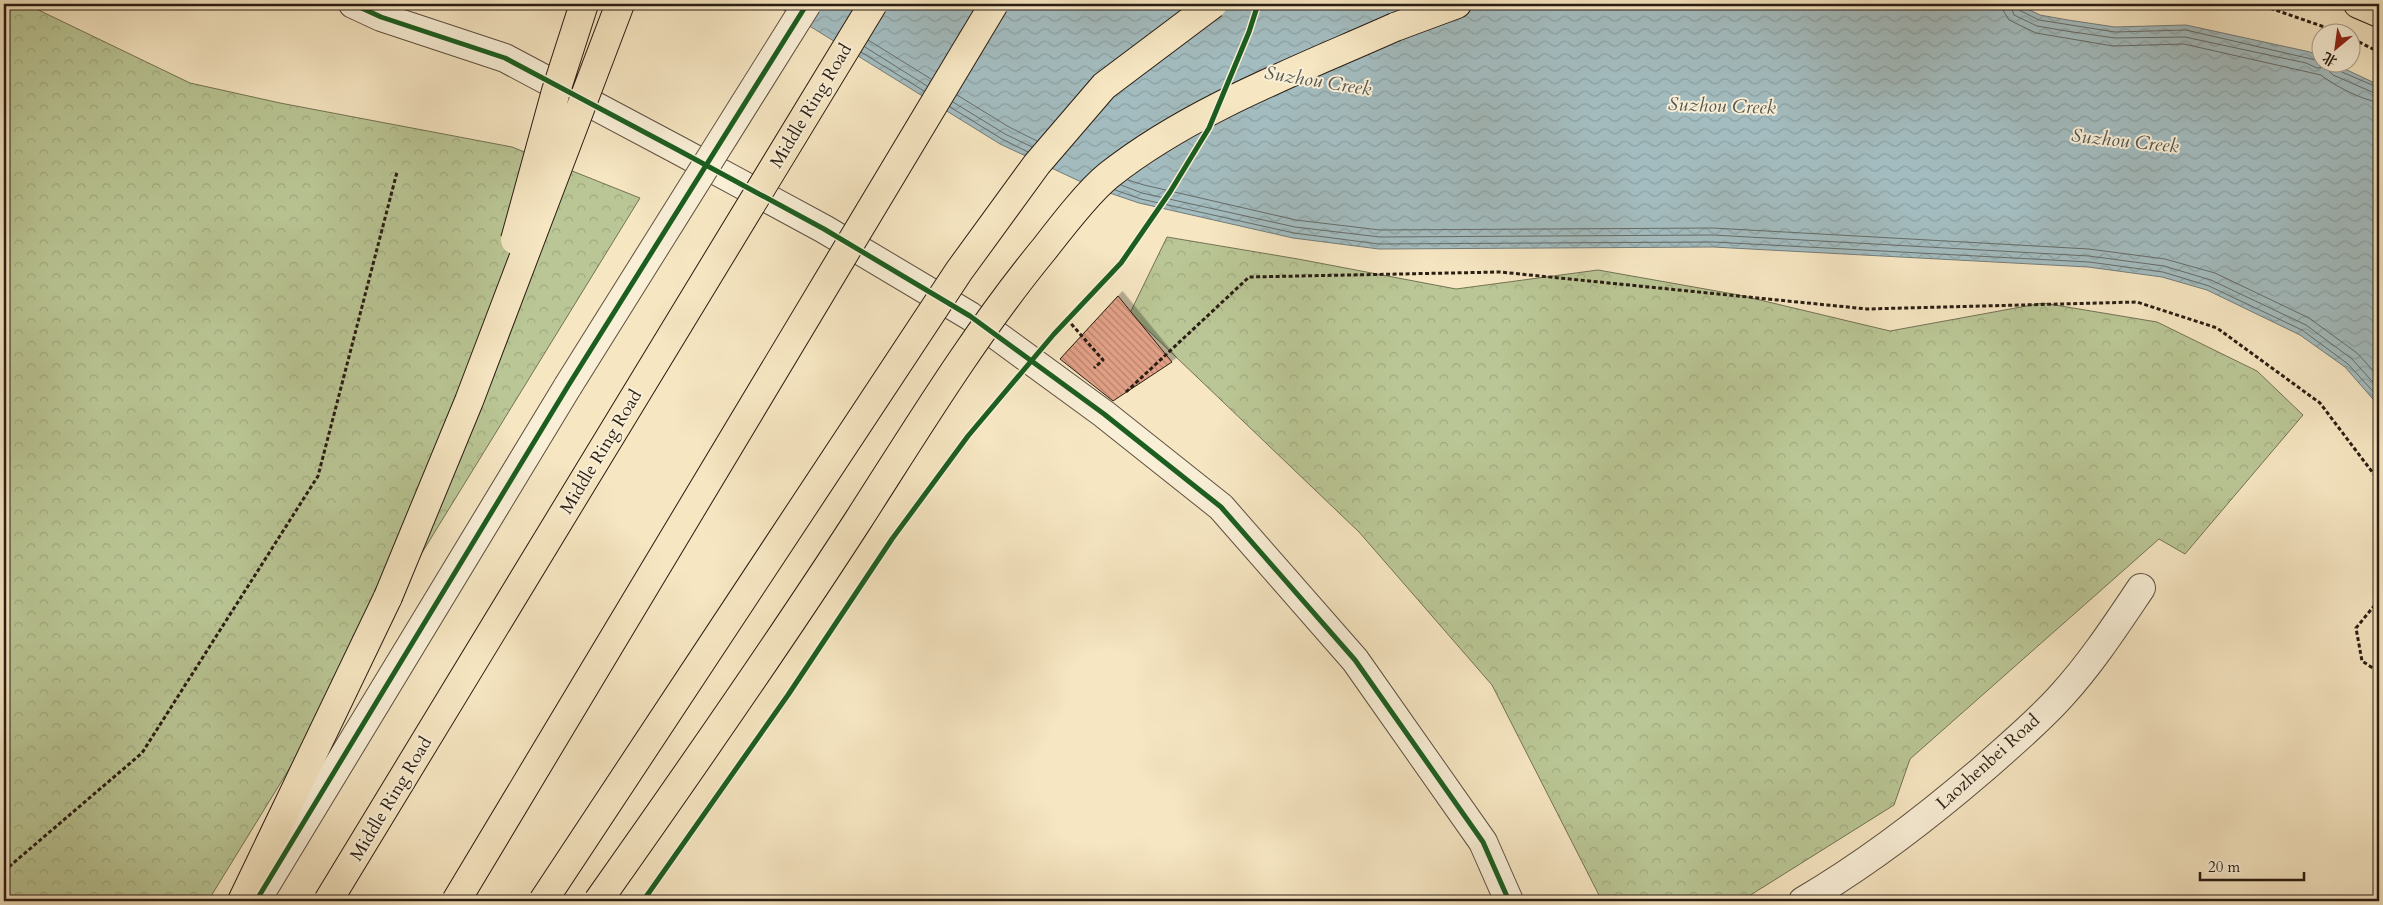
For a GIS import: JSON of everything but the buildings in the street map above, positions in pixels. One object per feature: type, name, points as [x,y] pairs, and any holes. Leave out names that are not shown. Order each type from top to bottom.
[{"type":"highway","points":[[469,401],[554,100],[584,4]]},
{"type":"highway","points":[[242,901],[388,597],[469,401],[620,4]]},
{"type":"highway","name":"Middle Ring Road","points":[[328,901],[873,4]]},
{"type":"highway","points":[[456,901],[994,4]]},
{"type":"highway","points":[[543,901],[959,271],[1037,164],[1104,86],[1213,4]]},
{"type":"highway","points":[[598,901],[755,678],[926,414],[1013,286],[1061,227],[1108,176],[1173,132],[1255,90],[1396,27],[1457,4]]},
{"type":"highway","points":[[2358,4],[2379,13]]},
{"type":"street","points":[[353,4],[381,17],[505,58],[824,229],[970,316],[1104,414],[1221,507],[1355,660],[1483,842],[1509,901]]},
{"type":"street","points":[[256,901],[568,386],[807,4]]},
{"type":"street","name":"Laozhenbei Road","points":[[1803,901],[1883,851],[1938,808],[2002,752],[2062,696],[2100,649],[2141,588]]},
{"type":"path","points":[[2258,4],[2310,22]]},
{"type":"path","points":[[2360,43],[2379,52]]},
{"type":"path","points":[[4,871],[142,753],[318,476],[398,172]]},
{"type":"path","points":[[1104,414],[1249,277],[1500,272],[1867,309],[2137,302],[2217,328],[2320,403],[2379,481]]},
{"type":"path","points":[[1061,326],[1074,312]]},
{"type":"path","points":[[1067,319],[1103,360],[1070,388]]},
{"type":"path","points":[[2379,600],[2356,628],[2362,661],[2379,672]]},
{"type":"green space","points":[[4,4],[26,4],[190,83],[280,103],[512,147],[640,198],[208,901],[4,901]]},
{"type":"green space","points":[[1167,237],[1298,259],[1456,289],[1598,270],[1739,295],[1890,331],[2043,303],[2157,322],[2257,371],[2303,415],[2185,554],[2159,539],[1910,759],[1894,805],[1741,901],[1602,901],[1492,685],[1359,532],[1130,313]]},
{"type":"water","name":"Suzhou Creek","points":[[774,4],[2017,4],[2040,15],[2115,27],[2186,25],[2310,52],[2310,72],[2351,72],[2379,85],[2379,406],[2345,367],[2300,335],[2207,290],[2162,277],[2088,267],[1713,247],[1379,249],[1293,238],[1139,203],[1092,187],[1000,144]]},
{"type":"cycle path","points":[[353,4],[381,17],[505,58],[824,229],[970,316],[1104,414],[1221,507],[1355,660],[1483,842],[1509,901]]},
{"type":"cycle path","points":[[256,901],[568,386],[807,4]]},
{"type":"cycle path","points":[[643,901],[788,695],[892,539],[968,436],[1054,334],[1121,263],[1170,192],[1209,128],[1249,32],[1258,4]]}]
